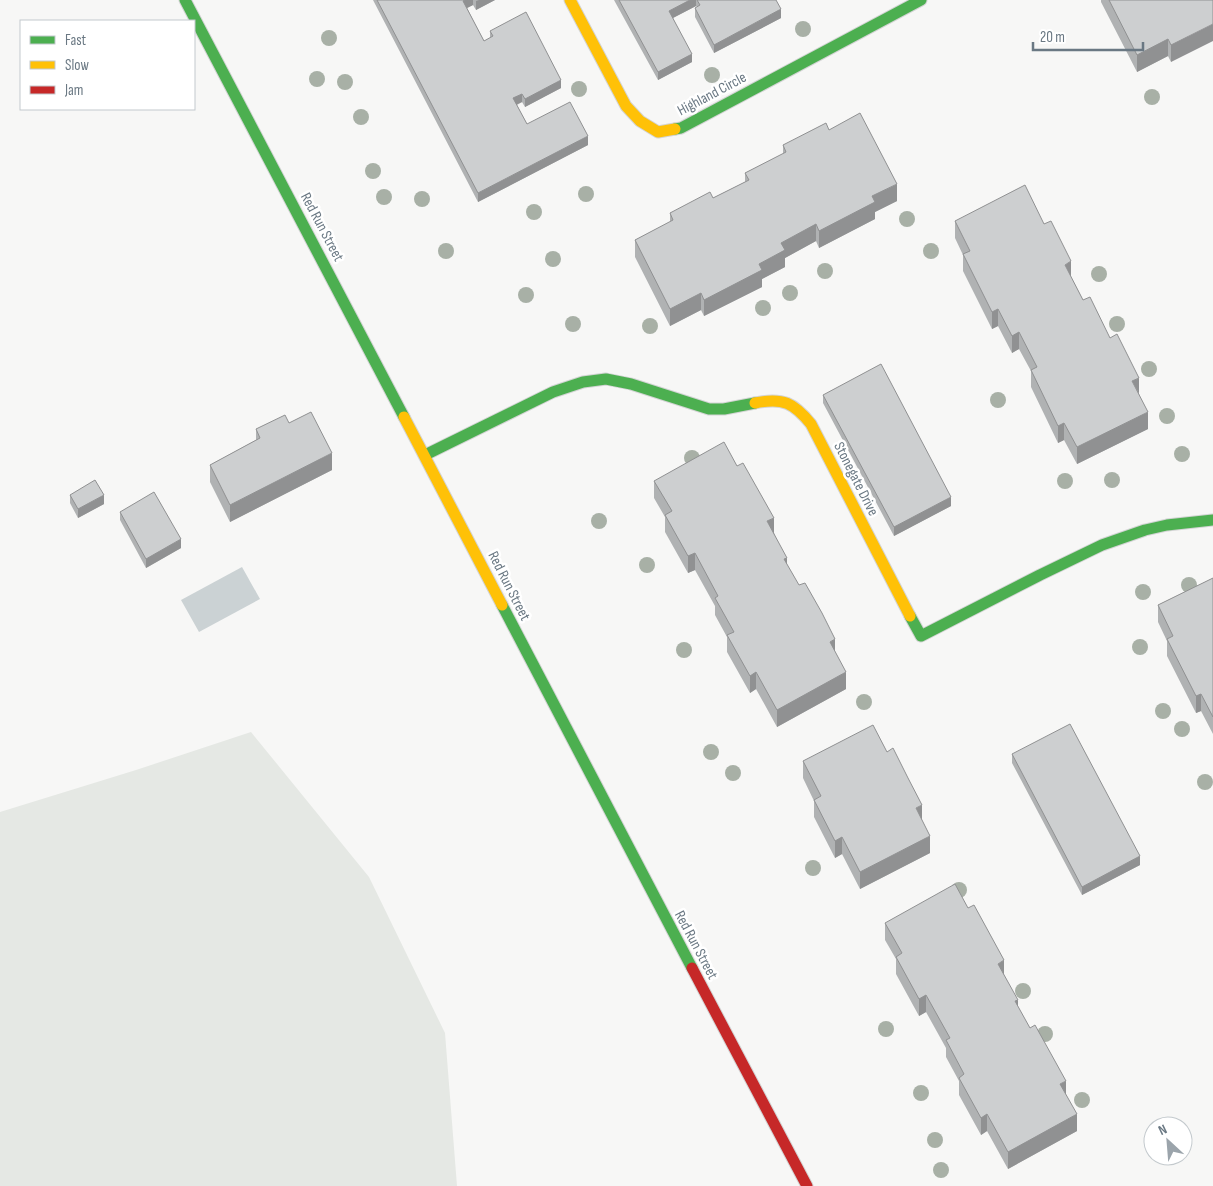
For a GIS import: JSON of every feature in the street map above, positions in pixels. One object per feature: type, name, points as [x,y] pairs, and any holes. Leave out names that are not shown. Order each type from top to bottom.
[{"type":"street","name":"Red Run Street","points":[[185,0],[425,455],[608,810],[807,1186]]},
{"type":"street","name":"Highland Circle","points":[[570,0],[626,106],[640,121],[658,132],[681,128],[920,0]]},
{"type":"street","name":"Stonegate Drive","points":[[425,455],[553,392],[583,382],[606,379],[631,384],[709,409],[722,410],[759,401],[782,400],[796,406],[811,424],[921,636],[1108,542],[1149,528],[1172,523],[1213,520]]},
{"type":"shaded area","points":[[242,567],[260,599],[199,632],[181,600]]},
{"type":"shaded area","points":[[251,732],[369,877],[445,1033],[457,1186],[0,1186],[0,812]]},
{"type":"building","points":[[377,0],[465,0],[463,1],[484,41],[493,36],[490,31],[526,12],[561,80],[525,99],[522,94],[513,98],[527,124],[570,102],[588,136],[478,193]]},
{"type":"building","points":[[619,0],[690,0],[669,11],[692,54],[658,72]]},
{"type":"building","points":[[697,0],[776,0],[781,9],[714,45],[695,8],[700,5]]},
{"type":"building","points":[[1109,0],[1213,0],[1213,24],[1171,45],[1168,39],[1137,55]]},
{"type":"building","points":[[860,113],[897,184],[872,196],[875,202],[819,231],[816,224],[781,243],[785,250],[759,264],[762,270],[704,300],[701,293],[670,309],[635,240],[673,220],[670,213],[710,192],[713,198],[749,180],[745,173],[786,152],[783,145],[826,123],[829,130]]},
{"type":"building","points":[[1025,185],[1044,224],[1051,221],[1071,261],[1065,265],[1083,300],[1090,297],[1110,338],[1117,334],[1139,378],[1132,381],[1148,412],[1077,447],[1064,423],[1058,426],[1031,370],[1037,367],[1019,332],[1012,336],[998,309],[992,312],[963,254],[970,251],[955,221]]},
{"type":"building","points":[[881,364],[951,497],[894,527],[823,395]]},
{"type":"building","points":[[311,412],[332,453],[230,505],[210,465],[260,438],[256,429],[285,415],[289,423]]},
{"type":"building","points":[[724,442],[737,466],[743,463],[774,518],[767,521],[787,558],[784,559],[799,585],[805,583],[822,613],[835,639],[830,642],[846,672],[777,710],[756,672],[750,676],[727,635],[734,632],[715,598],[718,596],[695,553],[688,556],[665,515],[672,511],[654,481]]},
{"type":"building","points":[[95,480],[104,495],[78,509],[70,495]]},
{"type":"building","points":[[154,492],[181,539],[146,559],[120,512]]},
{"type":"building","points":[[1213,578],[1213,717],[1201,694],[1196,696],[1167,639],[1173,636],[1158,605]]},
{"type":"building","points":[[1070,724],[1140,856],[1082,887],[1012,754]]},
{"type":"building","points":[[873,725],[887,752],[893,748],[922,805],[916,808],[930,836],[860,872],[842,837],[835,841],[814,800],[821,796],[803,761]]},
{"type":"building","points":[[955,884],[968,908],[974,905],[1004,960],[998,964],[1018,1000],[1015,1001],[1030,1028],[1035,1025],[1066,1081],[1060,1084],[1077,1114],[1008,1152],[987,1114],[981,1118],[959,1078],[964,1074],[946,1040],[950,1038],[926,995],[919,999],[896,957],[902,953],[885,923]]},
{"type":"traffic: fast","points":[[185,0],[404,417]]},
{"type":"traffic: fast","points":[[675,129],[681,128],[921,0]]},
{"type":"traffic: fast","points":[[425,455],[553,392],[583,382],[606,379],[631,384],[709,409],[724,409],[755,403]]},
{"type":"traffic: fast","points":[[910,616],[921,636],[1102,545],[1145,530],[1167,525],[1213,520]]},
{"type":"traffic: fast","points":[[502,605],[692,968]]},
{"type":"traffic: slow","points":[[570,0],[626,106],[640,121],[658,132],[675,129]]},
{"type":"traffic: slow","points":[[755,403],[765,401],[787,403],[799,411],[811,424],[910,616]]},
{"type":"traffic: slow","points":[[404,417],[502,605]]},
{"type":"traffic: jam","points":[[692,968],[807,1186]]}]
